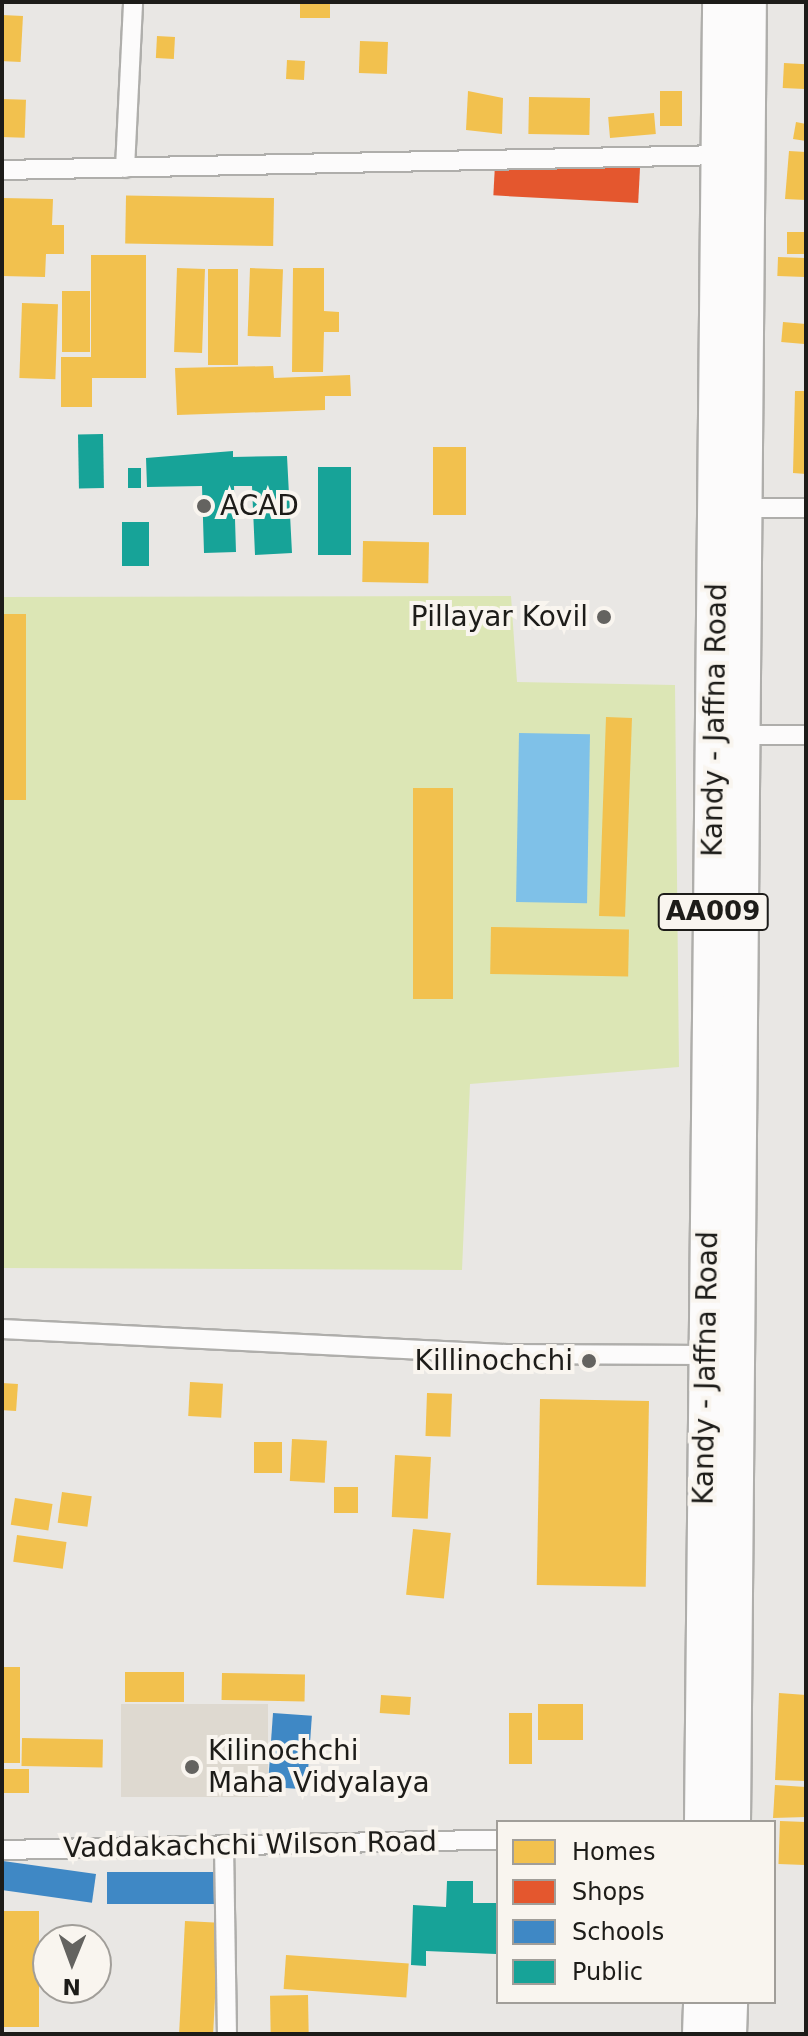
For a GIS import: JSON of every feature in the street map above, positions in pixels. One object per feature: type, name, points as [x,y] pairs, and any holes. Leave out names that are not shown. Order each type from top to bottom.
[{"type":"highway","name":"Kandy - Jaffna Road","points":[[702,1820],[705,1355],[729,734],[746,508],[735,155],[720,2]]},
{"type":"highway","name":"Kandy - Jaffna Road","points":[[733,1820],[729,734],[735,155],[749,2]]},
{"type":"highway","points":[[700,2034],[701,2004]]},
{"type":"highway","points":[[729,2034],[730,2004]]},
{"type":"street","points":[[125,168],[133,2]]},
{"type":"street","points":[[2,170],[735,155]]},
{"type":"street","points":[[746,508],[806,508]]},
{"type":"street","points":[[729,734],[806,735]]},
{"type":"street","points":[[2,1329],[506,1354],[705,1355]]},
{"type":"street","name":"Vaddakachchi Wilson Road","points":[[2,1850],[496,1840]]},
{"type":"street","points":[[224,1845],[227,2034]]},
{"type":"shaded area","name":"Kilinochchi Maha Vidyalaya","points":[[121,1704],[268,1704],[268,1797],[121,1797]]},
{"type":"green space","points":[[511,596],[517,682],[675,685],[679,1067],[470,1084],[462,1270],[2,1268],[2,597]]},
{"type":"water","points":[[519,733],[590,734],[587,903],[516,902]]},
{"type":"building: Homes","points":[[300,2],[330,2],[330,18],[300,18]]},
{"type":"building: Homes","points":[[2,15],[23,16],[21,62],[2,61]]},
{"type":"building: Homes","points":[[157,36],[175,37],[174,59],[156,58]]},
{"type":"building: Homes","points":[[360,41],[388,42],[387,74],[359,73]]},
{"type":"building: Homes","points":[[287,60],[305,61],[304,80],[286,79]]},
{"type":"building: Homes","points":[[784,63],[806,64],[805,89],[783,88]]},
{"type":"building: Homes","points":[[468,91],[503,98],[502,134],[466,130]]},
{"type":"building: Homes","points":[[660,91],[682,91],[682,126],[660,126]]},
{"type":"building: Homes","points":[[529,97],[590,98],[589,135],[528,134]]},
{"type":"building: Homes","points":[[2,99],[26,100],[25,138],[2,137]]},
{"type":"building: Homes","points":[[654,113],[656,134],[610,138],[608,117]]},
{"type":"building: Homes","points":[[796,122],[806,124],[806,141],[793,139]]},
{"type":"building: Homes","points":[[789,151],[806,152],[806,200],[785,199]]},
{"type":"building: Homes","points":[[126,195],[274,198],[273,246],[125,243]]},
{"type":"building: Homes","points":[[2,198],[53,199],[52,225],[64,225],[64,254],[46,254],[45,277],[2,276]]},
{"type":"building: Homes","points":[[787,232],[806,232],[806,254],[787,254]]},
{"type":"building: Homes","points":[[91,255],[146,255],[146,378],[91,378]]},
{"type":"building: Homes","points":[[778,257],[806,258],[805,277],[777,276]]},
{"type":"building: Homes","points":[[177,268],[205,269],[202,353],[174,352]]},
{"type":"building: Homes","points":[[250,268],[283,269],[281,337],[248,336]]},
{"type":"building: Homes","points":[[293,268],[324,268],[324,311],[339,312],[339,332],[324,332],[323,372],[292,372]]},
{"type":"building: Homes","points":[[208,269],[238,269],[238,365],[208,365]]},
{"type":"building: Homes","points":[[62,291],[90,291],[90,352],[62,352]]},
{"type":"building: Homes","points":[[22,303],[58,304],[55,379],[19,378]]},
{"type":"building: Homes","points":[[783,322],[806,324],[804,344],[781,342]]},
{"type":"building: Homes","points":[[61,357],[92,357],[92,407],[61,407]]},
{"type":"building: Homes","points":[[273,366],[274,378],[350,375],[351,396],[325,396],[325,410],[177,415],[175,368]]},
{"type":"building: Homes","points":[[795,391],[806,391],[806,474],[793,473]]},
{"type":"building: Homes","points":[[433,447],[466,447],[466,515],[433,515]]},
{"type":"building: Homes","points":[[363,541],[429,542],[428,583],[362,582]]},
{"type":"building: Homes","points":[[2,614],[26,614],[26,800],[2,800]]},
{"type":"building: Homes","points":[[606,717],[632,718],[625,917],[599,916]]},
{"type":"building: Homes","points":[[413,788],[453,788],[453,999],[413,999]]},
{"type":"building: Homes","points":[[491,927],[629,929],[628,976],[490,974]]},
{"type":"building: Homes","points":[[190,1382],[223,1384],[221,1418],[188,1416]]},
{"type":"building: Homes","points":[[2,1383],[18,1384],[16,1411],[2,1410]]},
{"type":"building: Homes","points":[[427,1393],[452,1394],[450,1437],[425,1436]]},
{"type":"building: Homes","points":[[540,1399],[649,1401],[646,1587],[537,1585]]},
{"type":"building: Homes","points":[[292,1439],[327,1441],[325,1483],[290,1481]]},
{"type":"building: Homes","points":[[254,1442],[282,1442],[282,1473],[254,1473]]},
{"type":"building: Homes","points":[[395,1455],[431,1457],[428,1519],[392,1517]]},
{"type":"building: Homes","points":[[334,1487],[358,1487],[358,1513],[334,1513]]},
{"type":"building: Homes","points":[[62,1492],[92,1496],[87,1527],[58,1523]]},
{"type":"building: Homes","points":[[15,1498],[53,1504],[48,1531],[11,1525]]},
{"type":"building: Homes","points":[[413,1529],[451,1533],[444,1599],[406,1595]]},
{"type":"building: Homes","points":[[17,1535],[67,1542],[63,1569],[13,1562]]},
{"type":"building: Homes","points":[[2,1667],[20,1667],[20,1763],[2,1763]]},
{"type":"building: Homes","points":[[125,1672],[184,1672],[184,1702],[125,1702]]},
{"type":"building: Homes","points":[[222,1673],[305,1674],[305,1701],[222,1700]]},
{"type":"building: Homes","points":[[779,1693],[806,1695],[806,1781],[775,1780]]},
{"type":"building: Homes","points":[[381,1695],[411,1697],[410,1715],[380,1713]]},
{"type":"building: Homes","points":[[538,1704],[583,1704],[583,1740],[538,1740]]},
{"type":"building: Homes","points":[[509,1713],[532,1713],[532,1764],[509,1764]]},
{"type":"building: Homes","points":[[22,1738],[103,1739],[102,1767],[22,1766]]},
{"type":"building: Homes","points":[[2,1769],[29,1769],[29,1793],[2,1793]]},
{"type":"building: Homes","points":[[775,1785],[806,1787],[806,1817],[773,1818]]},
{"type":"building: Homes","points":[[780,1821],[806,1822],[804,1865],[778,1864]]},
{"type":"building: Homes","points":[[4,1911],[39,1911],[39,1924],[32,1924],[32,2004],[39,2004],[39,2027],[4,2027]]},
{"type":"building: Homes","points":[[185,1921],[219,1923],[213,2034],[179,2034]]},
{"type":"building: Homes","points":[[286,1955],[409,1964],[406,1997],[284,1989]]},
{"type":"building: Homes","points":[[308,1995],[309,2034],[271,2034],[270,1996]]},
{"type":"building: Shops","points":[[495,160],[640,168],[638,203],[493,195]]},
{"type":"building: Schools","points":[[273,1713],[312,1716],[307,1790],[268,1787]]},
{"type":"building: Schools","points":[[3,1861],[96,1874],[92,1903],[2,1890]]},
{"type":"building: Schools","points":[[107,1872],[219,1872],[219,1904],[107,1904]]},
{"type":"building: Public","points":[[78,434],[103,434],[104,488],[79,488]]},
{"type":"building: Public","points":[[233,451],[233,457],[287,456],[292,553],[255,555],[252,486],[234,486],[236,552],[204,553],[202,486],[147,487],[146,458]]},
{"type":"building: Public","points":[[318,467],[351,467],[351,555],[318,555]]},
{"type":"building: Public","points":[[128,468],[141,468],[141,488],[128,488]]},
{"type":"building: Public","points":[[122,522],[149,522],[149,566],[122,566]]},
{"type":"building: Public","points":[[447,1881],[473,1881],[473,1903],[496,1903],[496,1954],[426,1951],[426,1966],[411,1965],[413,1905],[446,1907]]},
{"type":"place","name":"ACAD","points":[[204,506]]},
{"type":"place","name":"Pillayar Kovil","points":[[604,617]]},
{"type":"place","name":"Killinochchi","points":[[589,1361]]},
{"type":"place","name":"Kilinochchi Maha Vidyalaya","points":[[192,1767]]}]
